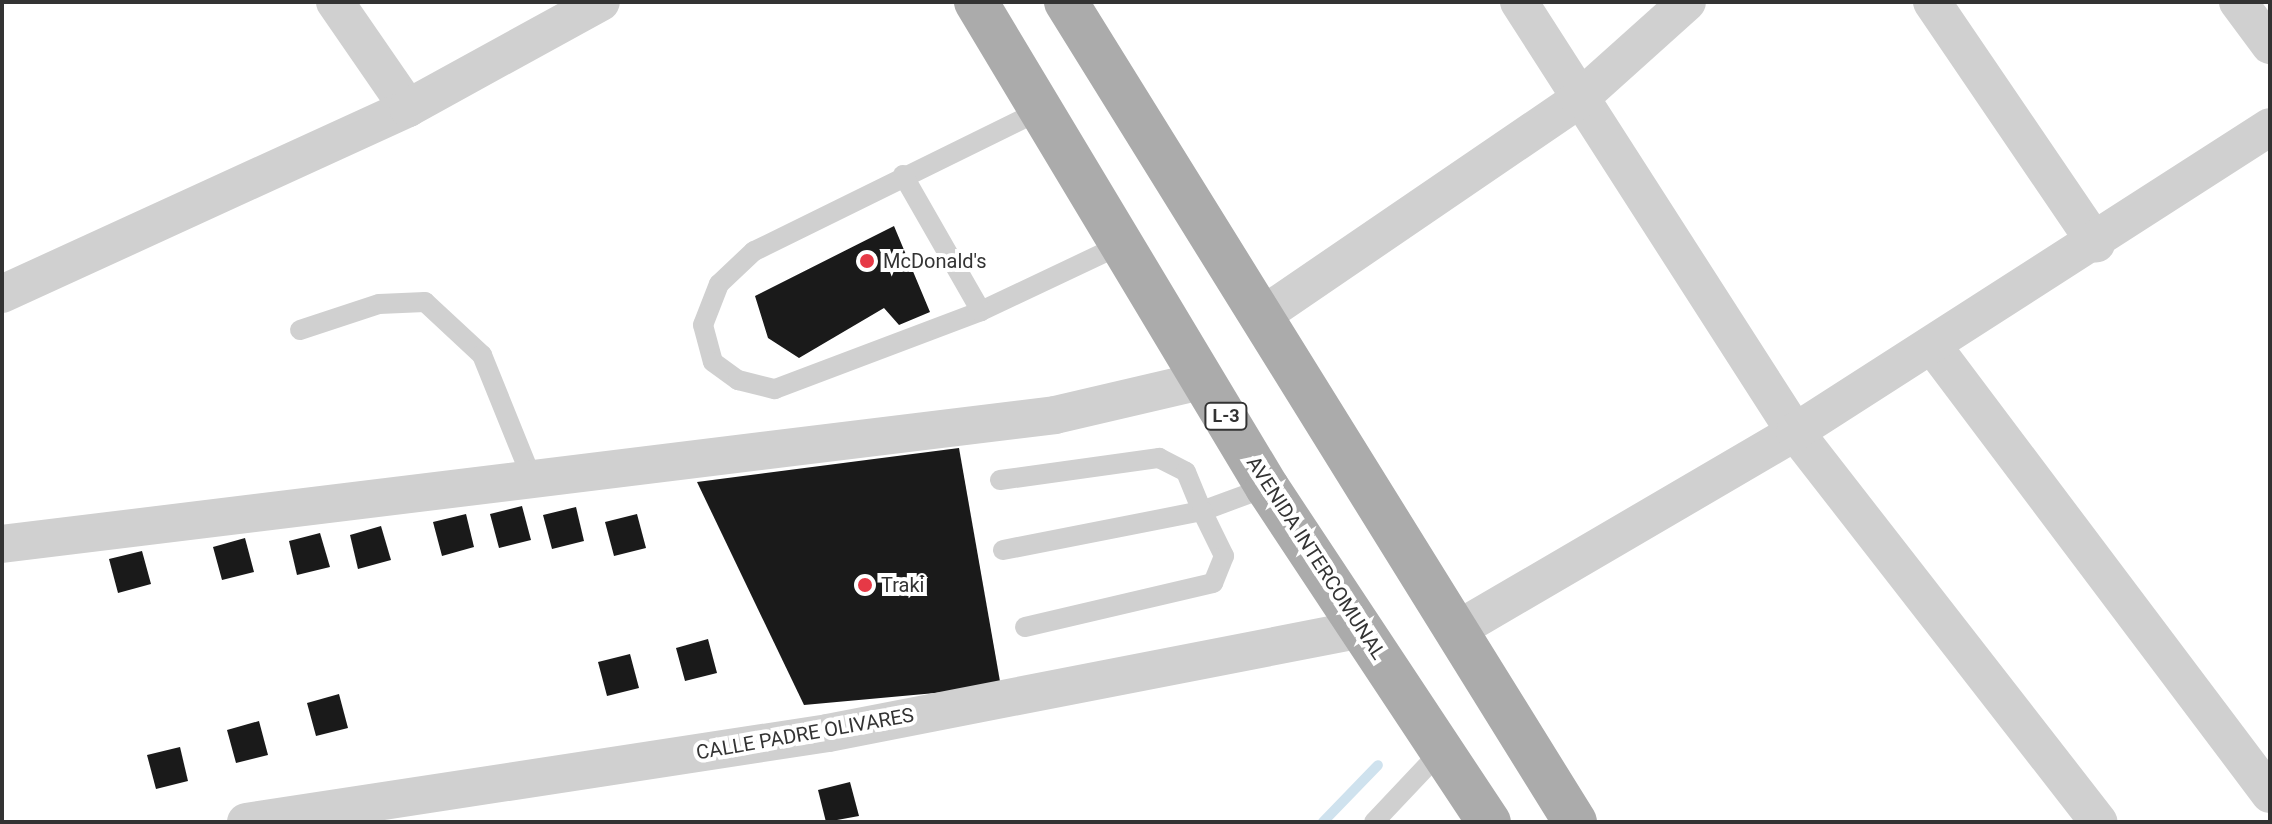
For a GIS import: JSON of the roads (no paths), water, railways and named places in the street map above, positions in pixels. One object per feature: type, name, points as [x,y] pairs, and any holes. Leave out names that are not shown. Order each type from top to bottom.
[{"type":"main road","name":"AVENIDA INTERCOMUNAL","points":[[976,2],[1267,487],[1489,822]]},
{"type":"main road","points":[[1066,2],[1575,822]]},
{"type":"street","points":[[335,2],[408,108]]},
{"type":"street","points":[[2,294],[408,108],[601,2]]},
{"type":"street","points":[[1519,2],[1795,432],[2099,822]]},
{"type":"street","points":[[1260,317],[1579,99],[1687,2]]},
{"type":"street","points":[[1932,2],[2096,243]]},
{"type":"street","points":[[2238,2],[2270,45]]},
{"type":"street","points":[[1455,631],[1795,432],[2096,243],[2270,127]]},
{"type":"street","points":[[1932,345],[2270,794]]},
{"type":"street","points":[[2,544],[534,484],[1055,415],[1205,380]]},
{"type":"street","name":"CALLE PADRE OLIVARES","points":[[246,822],[828,733],[1362,629]]},
{"type":"lane","points":[[1041,110],[903,175],[754,251],[719,284],[703,325],[713,362],[738,380],[775,389],[981,311],[1123,244]]},
{"type":"lane","points":[[903,175],[981,311]]},
{"type":"lane","points":[[300,330],[379,304],[425,302],[482,355],[534,484]]},
{"type":"lane","points":[[1000,480],[1159,458],[1186,472],[1224,556],[1213,583],[1025,627]]},
{"type":"lane","points":[[1003,550],[1202,511],[1267,487]]},
{"type":"lane","points":[[1374,822],[1443,749]]},
{"type":"waterway","points":[[1323,822],[1378,765]]},
{"type":"place","name":"McDonald's","points":[[867,261]]},
{"type":"place","name":"Traki","points":[[865,585]]}]
